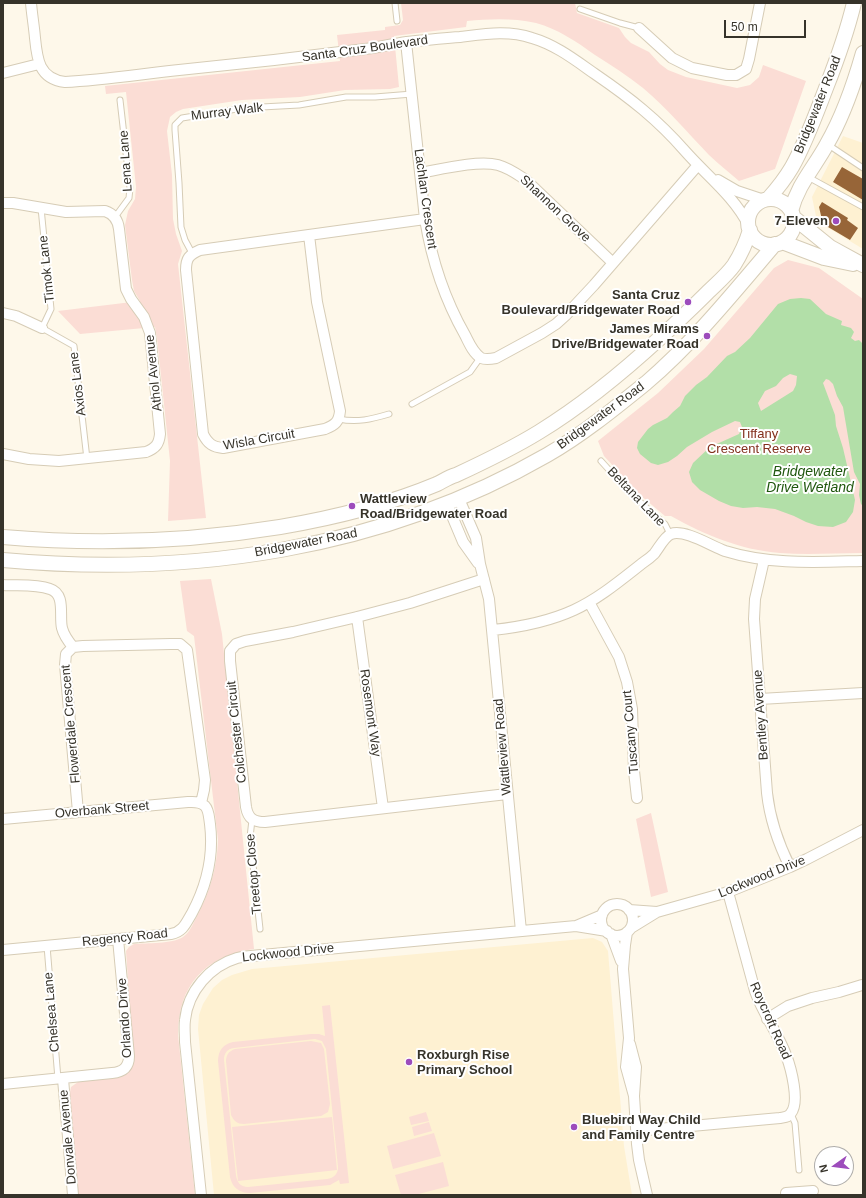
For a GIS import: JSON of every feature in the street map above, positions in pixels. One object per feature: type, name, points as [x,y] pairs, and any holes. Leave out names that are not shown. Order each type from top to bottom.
[{"type":"street","points":[[3,73],[39,64],[31,3]]},
{"type":"street","points":[[639,28],[672,58],[692,68],[736,75],[746,69],[750,60],[760,3]]},
{"type":"street","name":"Bridgewater Road","points":[[766,200],[783,182],[792,168],[822,98],[847,29],[854,3]]},
{"type":"street","name":"Santa Cruz Boulevard","points":[[39,64],[44,72],[54,80],[59,82],[72,82],[311,56],[368,49],[406,42],[488,33],[511,33],[532,38],[554,47],[632,100],[675,139],[698,165],[711,176],[742,213],[749,228]]},
{"type":"street","name":"Lachlan Crescent","points":[[406,42],[425,219],[432,256],[444,291],[456,319],[473,350],[480,358]]},
{"type":"street","name":"Bridgewater Road","points":[[792,214],[796,194],[827,144],[844,107],[863,53]]},
{"type":"street","name":"Shannon Grove","points":[[420,173],[479,163],[497,165],[512,171],[526,180],[613,263]]},
{"type":"street","points":[[480,358],[496,358],[556,324],[579,303],[698,165]]},
{"type":"street","name":"Santa Cruz Boulevard","points":[[711,176],[737,191],[766,200]]},
{"type":"street","points":[[766,200],[782,202],[787,206],[792,214],[830,247],[863,266],[824,258],[778,243],[767,244],[760,242],[754,237],[749,228],[749,218],[752,210],[757,204],[766,200]]},
{"type":"street","points":[[3,203],[13,203],[66,212],[105,211],[110,212],[115,217]]},
{"type":"street","points":[[778,243],[788,237],[792,231],[794,224],[792,214]]},
{"type":"street","name":"Athol Avenue","points":[[3,454],[29,459],[59,461],[87,459],[146,452],[153,450],[160,441],[150,333],[144,317],[131,299],[126,289],[118,222],[115,217]]},
{"type":"street","points":[[192,253],[200,250],[425,219]]},
{"type":"street","name":"Bridgewater Road","points":[[3,536],[76,541],[124,542],[175,540],[265,530],[332,517],[383,504],[444,480],[486,461],[539,432],[588,399],[636,360],[733,267],[746,245],[749,228]]},
{"type":"street","points":[[309,235],[317,302],[340,411],[339,420]]},
{"type":"street","name":"Bridgewater Road","points":[[3,560],[79,565],[201,562],[272,552],[330,540],[389,525],[453,502],[496,482],[548,454],[600,419],[648,381],[691,340],[778,243]]},
{"type":"street","name":"Wisla Circuit","points":[[192,253],[186,261],[186,270],[202,434],[206,442],[214,447],[223,448],[325,428],[334,425],[339,420]]},
{"type":"street","points":[[3,313],[16,316],[42,328]]},
{"type":"street","name":"Wattleview Road","points":[[444,480],[453,502],[476,538],[480,564],[489,599],[521,931]]},
{"type":"street","points":[[493,630],[531,625],[563,614],[590,602],[653,556],[670,534],[679,532],[724,550],[764,560],[801,562],[863,561]]},
{"type":"street","name":"Bentley Avenue","points":[[764,560],[756,592],[754,619],[767,793],[769,813],[774,832],[790,867]]},
{"type":"street","name":"Colchester Circuit","points":[[252,820],[247,814],[246,807],[230,660],[230,651],[236,644],[358,618],[484,579]]},
{"type":"street","points":[[3,584],[43,587],[52,589],[58,594],[62,627],[66,639],[73,647]]},
{"type":"street","name":"Tuscany Court","points":[[590,602],[619,657],[627,682],[632,710],[634,771],[637,798]]},
{"type":"street","name":"Rosemont Way","points":[[358,618],[384,808]]},
{"type":"street","name":"Flowerdale Crescent","points":[[78,812],[65,665],[66,654],[73,647],[83,646],[180,644],[187,650],[205,780],[201,803]]},
{"type":"street","points":[[760,699],[863,693]]},
{"type":"street","points":[[252,820],[265,822],[507,794]]},
{"type":"street","name":"Overbank Street","points":[[3,819],[188,802],[201,803]]},
{"type":"street","name":"Regency Road","points":[[3,950],[180,932],[185,926],[205,885],[211,855],[208,812],[201,803]]},
{"type":"street","name":"Lockwood Drive","points":[[629,930],[657,912],[728,892],[807,860],[863,830]]},
{"type":"street","name":"Roycroft Road","points":[[728,892],[755,991],[766,1018],[786,1054],[792,1074],[795,1103],[793,1111],[790,1114]]},
{"type":"street","points":[[623,969],[617,947],[602,924],[602,915],[608,907],[617,904],[622,904],[629,910],[633,919],[624,945],[623,969],[629,1038],[636,1067],[634,1096],[639,1160],[647,1195]]},
{"type":"street","name":"Lockwood Drive","points":[[629,910],[657,912]]},
{"type":"street","name":"Lockwood Drive","points":[[576,926],[602,915]]},
{"type":"street","name":"Lockwood Drive","points":[[201,1195],[185,1042],[185,1021],[188,1006],[194,992],[209,974],[222,964],[243,957],[576,926],[609,933]]},
{"type":"street","points":[[609,933],[619,935],[629,930]]},
{"type":"street","name":"Orlando Drive","points":[[3,1084],[117,1072],[122,1071],[128,1065],[129,1056],[118,939]]},
{"type":"street","points":[[766,1018],[788,1006],[862,985]]},
{"type":"street","name":"Donvale Avenue","points":[[61,1079],[73,1195]]},
{"type":"street","points":[[636,1131],[780,1118],[790,1114]]},
{"type":"street","points":[[786,1193],[800,1194],[813,1191]]},
{"type":"lane","points":[[395,3],[397,21]]},
{"type":"lane","points":[[580,9],[639,28]]},
{"type":"lane","name":"Murray Walk","points":[[192,253],[185,240],[180,218],[175,125],[182,118],[243,108],[299,105],[346,97],[375,97],[412,94]]},
{"type":"lane","name":"Lena Lane","points":[[115,217],[126,203],[130,188],[120,100]]},
{"type":"lane","points":[[827,144],[863,168]]},
{"type":"lane","points":[[806,176],[863,207]]},
{"type":"lane","name":"Timok Lane","points":[[40,208],[51,309],[42,328]]},
{"type":"lane","name":"Axios Lane","points":[[42,328],[74,346],[87,459]]},
{"type":"lane","points":[[412,404],[470,372],[480,358]]},
{"type":"lane","points":[[339,420],[349,422],[364,421],[390,414]]},
{"type":"lane","name":"Beltana Lane","points":[[601,461],[629,492],[665,524],[670,534]]},
{"type":"lane","name":"Treetop Close","points":[[252,820],[250,837],[260,928]]},
{"type":"lane","name":"Chelsea Lane","points":[[47,946],[61,1079]]},
{"type":"lane","points":[[790,1114],[795,1123],[799,1170]]},
{"type":"shaded area","name":"7-Eleven","points":[[843,136],[863,143],[863,249],[817,221],[812,197]]},
{"type":"shaded area","name":"Roxburgh Rise Primary School","points":[[593,938],[602,942],[608,951],[624,1146],[632,1195],[214,1195],[198,1029],[199,1015],[203,1004],[213,988],[222,980],[232,975],[252,969]]},
{"type":"green space","points":[[401,3],[575,3],[577,13],[619,28],[631,43],[649,52],[668,70],[686,77],[737,88],[750,85],[759,77],[763,65],[806,81],[775,169],[739,181],[716,162],[677,120],[643,88],[631,79],[560,32],[536,23],[519,20],[493,19],[467,21],[466,27],[394,36],[399,87],[390,89],[345,90],[300,97],[242,100],[183,109],[176,112],[170,117],[167,131],[172,175],[173,219],[182,251],[178,264],[206,518],[168,521],[170,461],[155,327],[80,334],[58,311],[140,301],[134,291],[125,225],[128,211],[135,199],[136,187],[126,92],[106,94],[105,86],[340,61],[337,35],[385,30],[385,27],[400,25],[403,20]]},
{"type":"green space","name":"Tiffany Crescent Reserve","points":[[788,260],[819,268],[863,299],[863,553],[801,554],[751,549],[710,535],[671,516],[665,516],[640,495],[604,456],[598,441],[658,393],[704,349],[774,268]]},
{"type":"green space","points":[[211,579],[222,634],[254,949],[221,958],[208,966],[189,988],[183,1001],[179,1017],[178,1035],[195,1195],[78,1195],[69,1097],[71,1087],[78,1082],[121,1077],[128,1073],[133,1065],[126,951],[134,944],[173,941],[183,937],[189,931],[200,911],[214,871],[218,840],[194,636],[187,631],[180,581]]},
{"type":"green space","points":[[651,813],[668,892],[651,897],[636,819]]},
{"type":"green space","points":[[330,1005],[349,1183],[340,1184],[339,1180],[330,1185],[250,1193],[239,1191],[234,1186],[230,1177],[218,1061],[220,1051],[226,1044],[233,1042],[311,1034],[325,1036],[322,1006]],"holes":[[[315,1039],[322,1041],[326,1049],[338,1167],[336,1174],[334,1177],[327,1179],[248,1187],[241,1185],[238,1182],[236,1175],[224,1060],[225,1053],[229,1049],[234,1048]]]},
{"type":"green space","points":[[311,1041],[321,1043],[324,1049],[330,1104],[328,1112],[321,1116],[244,1124],[238,1123],[231,1115],[226,1061],[227,1055],[235,1049]]},
{"type":"green space","points":[[426,1112],[429,1121],[411,1125],[409,1117]]},
{"type":"green space","points":[[332,1117],[337,1170],[238,1181],[232,1127]]},
{"type":"green space","points":[[429,1122],[432,1131],[414,1136],[412,1127]]},
{"type":"green space","points":[[434,1133],[441,1156],[393,1169],[387,1146]]},
{"type":"green space","points":[[443,1162],[449,1186],[415,1195],[401,1195],[395,1175]]},
{"type":"water","name":"Bridgewater Drive Wetland","points":[[790,299],[810,299],[826,314],[842,321],[841,325],[851,328],[854,332],[851,338],[855,341],[859,340],[863,344],[863,506],[859,495],[860,484],[854,472],[843,407],[833,384],[826,379],[823,383],[835,415],[836,426],[843,448],[855,500],[853,512],[846,522],[833,527],[818,526],[775,509],[731,506],[700,490],[692,482],[689,472],[693,463],[710,447],[739,434],[742,427],[740,422],[735,421],[712,432],[687,447],[668,462],[658,465],[651,463],[640,454],[637,448],[638,442],[648,429],[667,418],[680,406],[685,396],[696,385],[707,377],[727,356],[735,352],[750,338],[778,304]],"holes":[[[790,374],[797,376],[796,385],[793,391],[761,411],[758,403],[765,391],[776,386],[783,378]]]},
{"type":"building","points":[[842,167],[863,179],[863,200],[833,182]]},
{"type":"building","name":"7-Eleven","points":[[822,202],[848,218],[847,220],[858,228],[850,240],[823,224],[819,207]]},
{"type":"place","name":"7-Eleven","points":[[836,221]]},
{"type":"place","name":"Santa Cruz Boulevard/Bridgewater Road","points":[[688,302]]},
{"type":"place","name":"James Mirams Drive/Bridgewater Road","points":[[707,336]]},
{"type":"place","name":"Wattleview Road/Bridgewater Road","points":[[352,506]]},
{"type":"place","name":"Roxburgh Rise Primary School","points":[[409,1062]]},
{"type":"place","name":"Bluebird Way Child and Family Centre","points":[[574,1127]]}]
